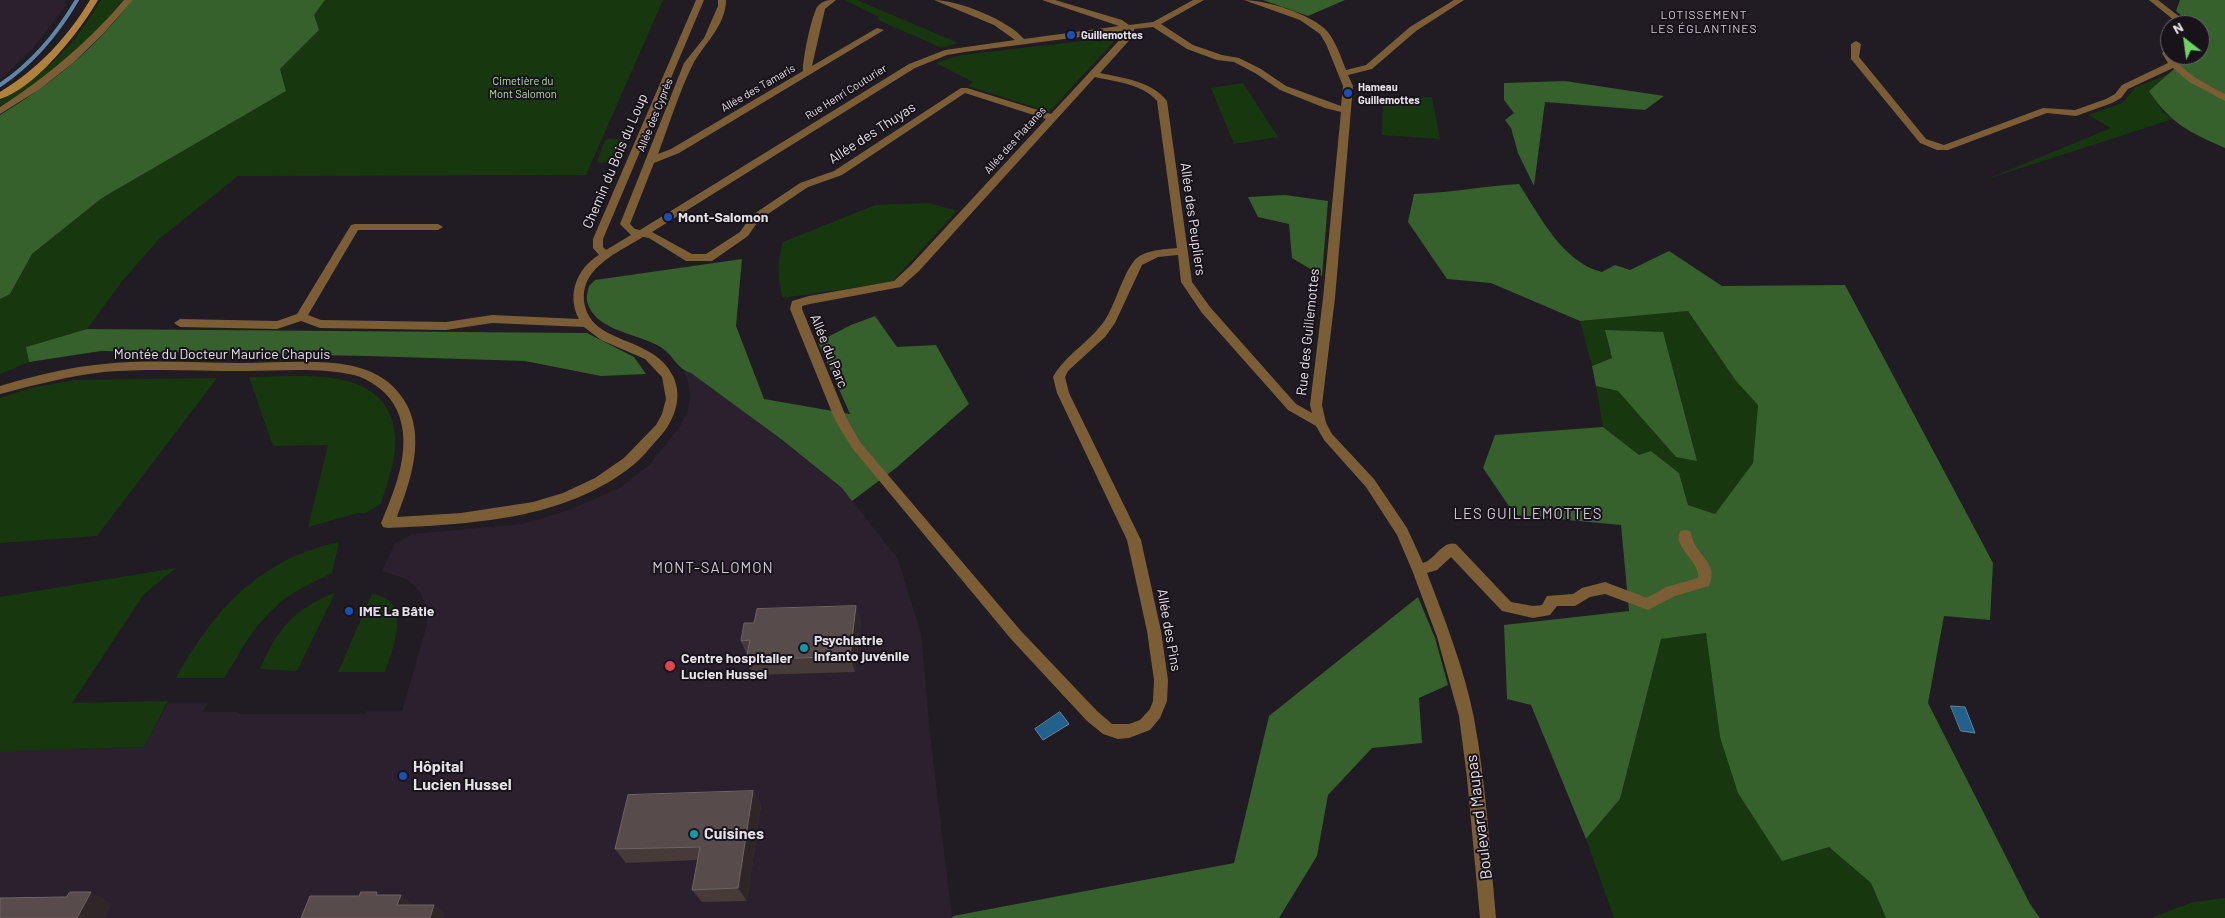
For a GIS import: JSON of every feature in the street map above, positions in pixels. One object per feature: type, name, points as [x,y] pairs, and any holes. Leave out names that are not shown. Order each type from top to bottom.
[{"type":"street","points":[[0,96],[36,71],[62,46],[94,0]]},
{"type":"street","points":[[0,111],[54,75],[85,49],[129,0]]},
{"type":"street","name":"Chemin du Bois du Loup","points":[[605,255],[598,248],[598,239],[700,0]]},
{"type":"street","name":"Allée des Cyprès","points":[[641,234],[629,231],[625,224],[689,63],[708,38],[722,6],[722,0]]},
{"type":"street","name":"Allée des Tamaris","points":[[650,161],[675,151],[808,73],[807,62],[822,8],[832,0]]},
{"type":"street","points":[[938,0],[1004,27],[1019,37],[1022,42]]},
{"type":"street","points":[[1046,0],[1119,22],[1129,29]]},
{"type":"street","name":"Rue Henri Couturier","points":[[605,255],[912,66],[945,53],[1155,24],[1200,0]]},
{"type":"street","name":"Rue des Guillemottes","points":[[1248,0],[1314,24],[1323,32],[1331,44],[1348,86],[1329,298],[1316,392],[1316,405],[1320,423],[1328,437],[1356,465],[1390,510],[1419,570],[1444,638],[1466,716]]},
{"type":"street","points":[[1343,73],[1369,68],[1413,29],[1460,0]]},
{"type":"street","points":[[2153,0],[2173,15]]},
{"type":"street","points":[[1155,24],[1190,47],[1220,58],[1236,60],[1258,71],[1283,88],[1328,106],[1346,110]]},
{"type":"street","name":"Allée des Platanes","points":[[915,268],[1131,33],[1129,29]]},
{"type":"street","points":[[808,73],[880,30]]},
{"type":"street","points":[[1856,44],[1854,57],[1923,141],[1936,147],[1945,148],[2046,110],[2076,113],[2109,101],[2118,96],[2125,87],[2171,65]]},
{"type":"street","points":[[2174,65],[2192,79],[2225,98]]},
{"type":"street","name":"Allée des Peupliers","points":[[1093,74],[1147,88],[1159,94],[1162,101],[1181,251],[1187,282],[1206,310],[1292,407],[1320,423]]},
{"type":"street","name":"Allée des Thuyas","points":[[641,234],[652,234],[690,258],[708,258],[744,234],[755,218],[804,185],[838,173],[964,90],[1053,118]]},
{"type":"street","points":[[301,317],[355,227],[438,227]]},
{"type":"street","name":"Allée des Pins","points":[[892,487],[1016,635],[1092,716],[1108,729],[1118,732],[1145,725],[1155,714],[1160,701],[1161,680],[1139,556],[1128,524],[1063,393],[1059,377],[1064,368],[1101,334],[1111,320],[1138,263],[1156,254],[1181,251]]},
{"type":"street","points":[[180,323],[277,325],[301,317],[320,324],[446,326],[492,319],[588,323],[579,301],[580,282],[588,268],[605,255]]},
{"type":"street","name":"Allée du Parc","points":[[892,487],[856,445],[841,420],[796,310],[796,304],[897,284],[915,268]]},
{"type":"street","name":"Montée du Docteur Maurice Chapuis","points":[[0,390],[64,374],[105,368],[300,367],[354,371],[383,385],[398,400],[407,420],[409,448],[398,494],[388,523],[472,516],[555,502],[592,487],[616,473],[646,446],[658,432],[672,407],[668,377],[661,366],[647,354],[611,338],[588,323]]},
{"type":"street","points":[[1419,570],[1432,566],[1451,548],[1507,608],[1520,612],[1545,611],[1552,605],[1552,600],[1574,600],[1587,592],[1600,588],[1614,591],[1648,604],[1671,591],[1704,582],[1706,575],[1704,567],[1700,557],[1689,546],[1686,535]]},
{"type":"street","name":"Boulevard Maupas","points":[[1466,716],[1475,778],[1488,918]]},
{"type":"shaded area","points":[[0,0],[65,0],[66,5],[33,48],[0,80]]},
{"type":"shaded area","name":"Centre hospitalier Lucien Hussel","points":[[684,371],[691,373],[781,439],[842,488],[898,559],[921,634],[930,734],[952,918],[0,918],[0,751],[144,747],[168,703],[208,703],[202,712],[237,712],[237,714],[365,714],[367,711],[402,711],[427,625],[427,607],[419,590],[407,579],[382,571],[395,543],[412,534],[523,524],[572,509],[621,487],[649,465],[679,428],[687,413],[690,399],[689,386]]},
{"type":"green space","points":[[101,0],[123,0],[87,43],[51,74],[0,106],[0,100],[32,79],[58,57],[80,32]]},
{"type":"green space","points":[[132,0],[325,0],[314,15],[319,30],[280,69],[286,91],[102,198],[32,254],[10,294],[0,299],[0,115],[55,78],[72,64],[103,35]]},
{"type":"green space","name":"Cimetière du Mont Salomon","points":[[325,0],[663,0],[586,175],[238,176],[159,239],[123,280],[87,329],[26,347],[29,362],[0,374],[0,299],[10,294],[32,254],[102,198],[286,91],[280,69],[319,30],[313,15]]},
{"type":"green space","points":[[845,0],[857,0],[958,43],[941,48],[877,19],[879,17]]},
{"type":"green space","points":[[1263,0],[1345,0],[1308,16]]},
{"type":"green space","points":[[2180,0],[2225,0],[2225,148],[2182,126],[2165,112],[2149,91],[2179,65],[2210,65],[2210,15],[2181,15],[2176,11]]},
{"type":"green space","points":[[1118,37],[1049,112],[968,86],[973,82],[936,63],[961,55]]},
{"type":"green space","points":[[2173,72],[2149,91],[2164,113],[2173,119],[1987,179],[2111,128],[2088,115],[2122,103],[2135,88]]},
{"type":"green space","points":[[1565,81],[1664,96],[1645,110],[1545,102],[1534,186],[1518,153],[1511,128],[1505,120],[1514,113],[1504,100],[1504,83]]},
{"type":"green space","points":[[1243,83],[1278,137],[1234,144],[1211,88]]},
{"type":"green space","points":[[1383,96],[1432,97],[1440,139],[1382,135]]},
{"type":"green space","points":[[605,140],[628,140],[619,161],[599,163],[597,161]]},
{"type":"green space","points":[[1519,184],[1553,236],[1564,248],[1575,259],[1588,267],[1602,272],[1615,265],[1630,270],[1669,251],[1722,286],[1845,285],[1993,563],[1990,620],[1944,616],[1928,703],[2030,904],[2040,918],[1886,918],[1871,883],[1829,847],[1782,861],[1738,793],[1720,737],[1706,633],[1661,639],[1620,799],[1586,839],[1531,705],[1507,699],[1504,625],[1629,611],[1621,525],[1515,515],[1483,468],[1495,435],[1603,427],[1639,455],[1651,451],[1679,473],[1688,505],[1715,514],[1753,463],[1758,405],[1736,381],[1688,311],[1580,321],[1491,283],[1447,279],[1408,222],[1414,194]]},
{"type":"green space","points":[[1285,195],[1328,201],[1322,276],[1292,258],[1289,224],[1258,217],[1248,197]]},
{"type":"green space","points":[[929,203],[957,211],[892,282],[783,298],[778,270],[783,242],[875,205]]},
{"type":"green space","points":[[742,259],[736,326],[764,399],[850,414],[818,342],[851,325],[875,316],[897,347],[936,345],[969,404],[896,468],[852,501],[842,488],[781,439],[682,368],[662,348],[608,326],[591,311],[587,301],[589,286],[595,280]]},
{"type":"green space","points":[[1688,311],[1736,381],[1758,405],[1753,463],[1715,514],[1688,505],[1679,473],[1651,451],[1639,456],[1603,427],[1596,386],[1618,391],[1676,457],[1605,331],[1612,358],[1592,366],[1580,321]]},
{"type":"green space","points":[[87,329],[587,333],[634,357],[646,374],[601,376],[525,361],[367,356],[101,351],[29,362],[26,347]]},
{"type":"green space","points":[[1605,330],[1663,332],[1697,461],[1676,457],[1618,391],[1596,386],[1592,366],[1612,358]]},
{"type":"green space","points":[[316,376],[339,379],[360,385],[377,396],[389,413],[395,436],[393,461],[381,504],[366,513],[358,513],[308,527],[328,445],[273,446],[249,377]]},
{"type":"green space","points":[[217,378],[97,536],[0,543],[0,398],[30,388],[75,380]]},
{"type":"green space","points":[[339,542],[332,573],[293,593],[265,616],[224,678],[176,678],[206,630],[242,591],[262,575],[285,561],[311,550]]},
{"type":"green space","points":[[176,568],[144,594],[72,703],[168,701],[144,747],[0,751],[0,597]]},
{"type":"green space","points":[[335,593],[297,671],[260,669],[273,643],[288,622],[308,606]]},
{"type":"green space","points":[[372,594],[385,598],[393,605],[397,615],[395,639],[385,672],[338,672]]},
{"type":"green space","points":[[1418,597],[1435,638],[1448,685],[1419,698],[1422,743],[1372,748],[1328,795],[1317,856],[1279,918],[952,918],[953,916],[1234,863],[1269,716]]},
{"type":"green space","points":[[1706,633],[1720,737],[1829,847],[1871,883],[1886,918],[1614,918],[1586,839],[1620,799],[1661,639]]},
{"type":"green space","points":[[2225,898],[2225,918],[2151,918],[2193,902]]},
{"type":"water","points":[[1951,706],[1965,707],[1975,733],[1961,731]]},
{"type":"water","points":[[1060,712],[1069,724],[1043,740],[1035,729]]},
{"type":"building","name":"Psychiatrie infanto juvénile","points":[[856,606],[850,656],[746,660],[750,640],[741,641],[744,623],[754,623],[757,609]]},
{"type":"building","name":"Cuisines","points":[[753,791],[738,888],[692,890],[700,847],[615,849],[628,795]]},
{"type":"building","points":[[70,892],[91,892],[77,918],[0,918],[0,898],[66,897]]},
{"type":"building","points":[[361,892],[377,892],[376,895],[401,895],[397,905],[434,905],[430,918],[301,918],[310,896],[359,896]]},
{"type":"waterway","points":[[0,85],[34,57],[53,36],[77,0]]},
{"type":"place","name":"Guillemottes","points":[[1071,35]]},
{"type":"place","name":"Hameau Guillemottes","points":[[1348,93]]},
{"type":"place","name":"Mont-Salomon","points":[[668,217]]},
{"type":"place","name":"IME La Bâtie","points":[[349,611]]},
{"type":"place","name":"Psychiatrie infanto juvénile","points":[[804,648]]},
{"type":"place","name":"Centre hospitalier Lucien Hussel","points":[[670,666]]},
{"type":"place","name":"Hôpital Lucien Hussel","points":[[403,776]]},
{"type":"place","name":"Cuisines","points":[[694,834]]},
{"type":"district","name":"LOTISSEMENT LES ÉGLANTINES","points":[[1704,22]]},
{"type":"district","name":"LES GUILLEMOTTES","points":[[1528,514]]},
{"type":"district","name":"MONT-SALOMON","points":[[713,568]]}]
